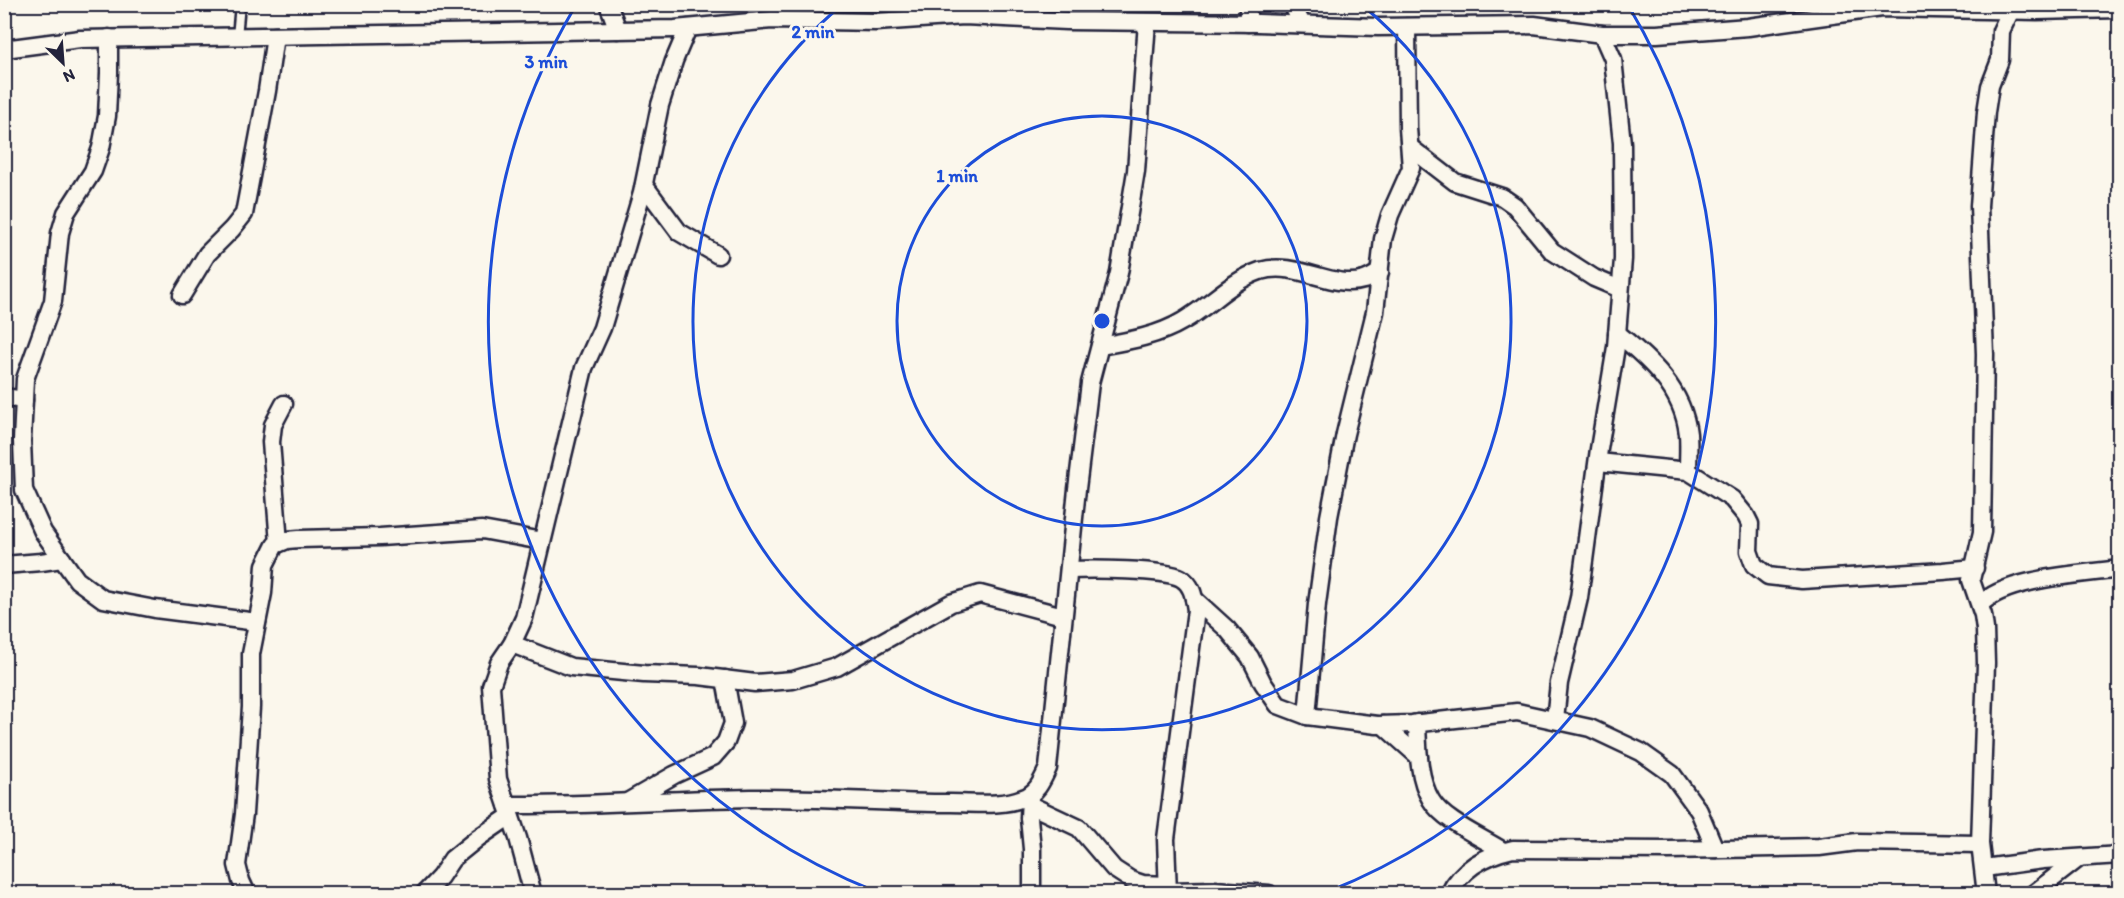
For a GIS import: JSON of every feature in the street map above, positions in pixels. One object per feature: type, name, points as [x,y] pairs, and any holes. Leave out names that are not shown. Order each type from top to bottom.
[{"type":"street","points":[[608,4],[618,30]]},
{"type":"street","points":[[1248,4],[1248,23]]},
{"type":"street","points":[[1292,4],[1302,24]]},
{"type":"street","points":[[4,50],[80,39],[661,29],[772,20],[876,22],[964,16],[1407,27],[1534,25],[1602,34],[1657,34],[1748,27],[1882,8],[2120,9]]},
{"type":"street","points":[[1986,894],[1980,844],[1985,629],[1971,580],[1982,532],[1985,354],[1979,206],[1990,86],[2000,60],[2001,31],[2011,10]]},
{"type":"street","points":[[1032,894],[1030,800],[1041,785],[1048,768],[1090,383],[1119,273],[1136,171],[1147,22]]},
{"type":"street","points":[[1307,716],[1317,604],[1329,517],[1345,434],[1376,312],[1383,239],[1390,215],[1411,168],[1408,128],[1407,27]]},
{"type":"street","points":[[533,894],[498,779],[491,686],[499,663],[512,644],[524,618],[584,368],[602,328],[644,185],[660,105],[674,61],[688,28]]},
{"type":"street","points":[[661,29],[672,50],[674,61]]},
{"type":"street","points":[[1555,720],[1559,683],[1579,598],[1617,333],[1623,259],[1622,143],[1613,59],[1602,34]]},
{"type":"street","points":[[182,295],[207,254],[244,214],[275,36]]},
{"type":"street","points":[[109,38],[107,116],[101,148],[93,171],[66,213],[60,233],[52,301],[25,379],[22,441],[24,490],[43,532],[77,580],[103,599],[155,609],[257,622]]},
{"type":"street","points":[[1411,148],[1455,182],[1502,197],[1515,206],[1552,251],[1594,278],[1620,288]]},
{"type":"street","points":[[644,185],[680,232],[718,255]]},
{"type":"street","points":[[1100,346],[1148,336],[1182,322],[1243,279],[1262,271],[1288,268],[1345,282],[1363,281],[1380,272]]},
{"type":"street","points":[[1617,333],[1652,364],[1668,382],[1680,402],[1688,432],[1688,471]]},
{"type":"street","points":[[4,397],[24,400]]},
{"type":"street","points":[[279,543],[271,442],[273,424],[284,404]]},
{"type":"street","points":[[1598,462],[1688,471],[1732,499],[1750,524],[1749,551],[1754,565],[1768,576],[1802,580],[1975,567]]},
{"type":"street","points":[[247,894],[237,865],[244,814],[251,708],[251,654],[266,565],[275,545],[287,540],[299,539],[380,537],[482,530],[542,542]]},
{"type":"street","points":[[4,565],[62,559]]},
{"type":"street","points":[[1069,570],[1097,569],[1157,573],[1180,578],[1193,590],[1196,610],[1166,839],[1167,890]]},
{"type":"street","points":[[1980,606],[1984,601],[2019,585],[2046,578],[2120,569]]},
{"type":"street","points":[[512,644],[571,667],[755,682],[793,680],[837,667],[951,603],[980,594],[1063,616]]},
{"type":"street","points":[[1194,599],[1227,630],[1250,657],[1263,683],[1278,705],[1307,716],[1383,725],[1518,712],[1590,728],[1641,752],[1672,774],[1699,811],[1715,849]]},
{"type":"street","points":[[627,802],[674,775],[713,757],[726,742],[733,723],[725,679]]},
{"type":"street","points":[[1418,723],[1419,757],[1425,785],[1432,802],[1459,824],[1503,851]]},
{"type":"street","points":[[1383,725],[1419,757]]},
{"type":"street","points":[[424,894],[440,877],[452,859],[508,811],[627,802],[752,798],[914,803],[996,803],[1030,800],[1079,828],[1114,869],[1131,880],[1167,890],[1215,890],[1269,894]]},
{"type":"street","points":[[1449,894],[1455,882],[1469,868],[1503,851],[1513,849],[1819,847],[1857,842],[1980,844]]},
{"type":"street","points":[[1984,868],[2043,860],[2120,855]]},
{"type":"street","points":[[2033,894],[2078,859]]},
{"type":"lane","points":[[237,37],[240,4]]}]
